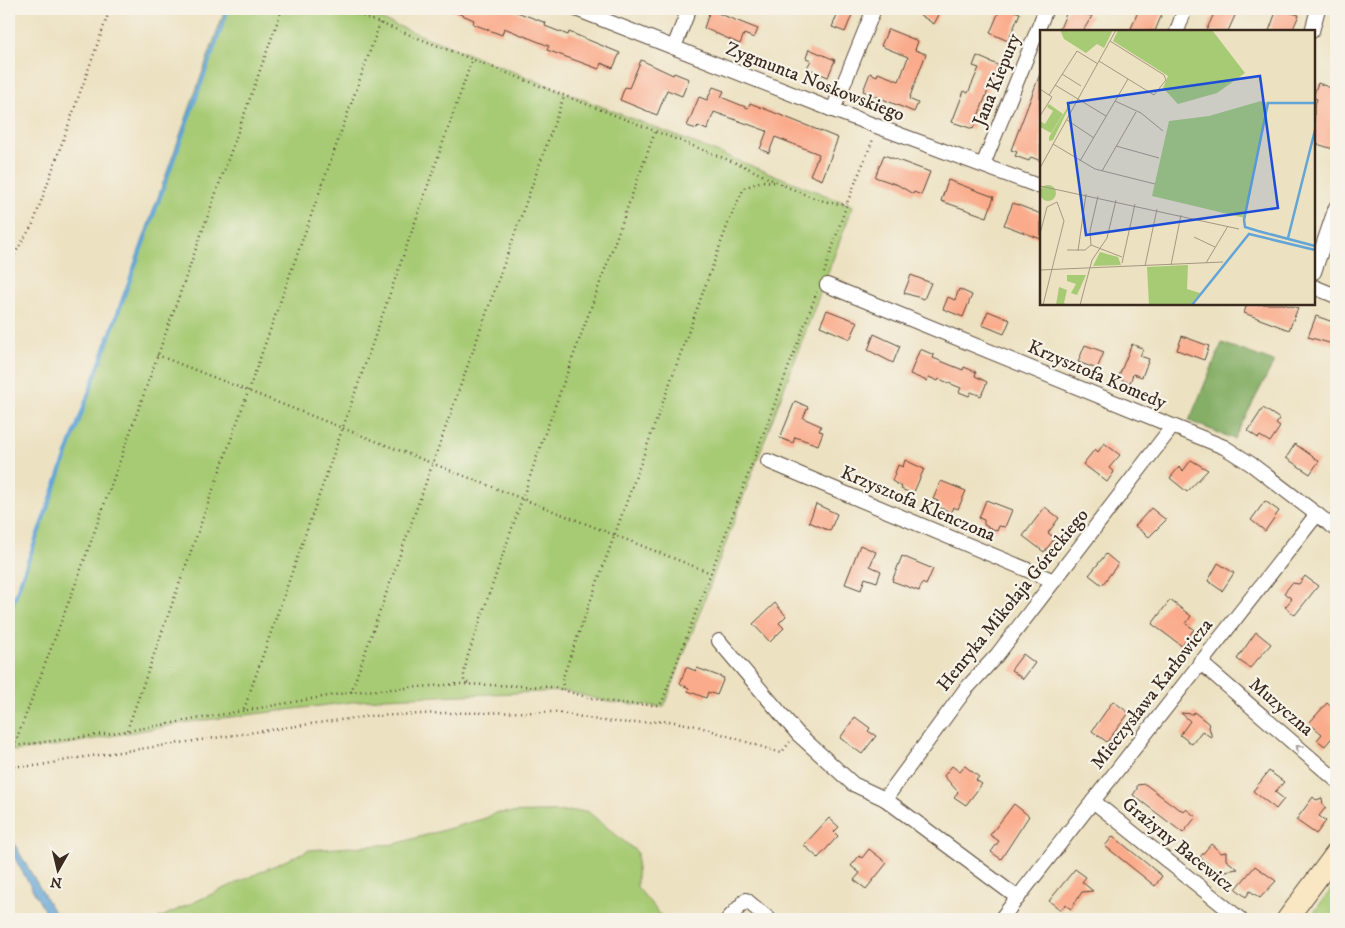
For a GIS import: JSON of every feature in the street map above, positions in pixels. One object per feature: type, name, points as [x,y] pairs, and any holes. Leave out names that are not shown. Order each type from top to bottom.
[{"type":"street","name":"Zygmunta Noskowskiego","points":[[576,9],[833,110],[1040,187]]},
{"type":"street","points":[[674,47],[689,9]]},
{"type":"street","points":[[833,110],[874,9]]},
{"type":"street","name":"Jana Kiepury","points":[[982,165],[1046,9]]},
{"type":"street","points":[[1177,30],[1185,9]]},
{"type":"street","points":[[1312,30],[1318,9]]},
{"type":"street","points":[[1315,269],[1336,207]]},
{"type":"street","name":"Krzysztofa Komedy","points":[[822,285],[1208,440],[1238,455],[1336,529]]},
{"type":"street","points":[[1315,287],[1336,296]]},
{"type":"street","name":"Henryka Mikołaja Góreckiego","points":[[885,800],[926,740],[965,690],[997,655],[1172,427]]},
{"type":"street","name":"Krzysztofa Klenczona","points":[[768,461],[1054,581]]},
{"type":"street","name":"Mieczysława Karłowicza","points":[[1001,919],[1316,514]]},
{"type":"street","points":[[719,641],[798,734],[853,784],[885,800],[1018,898]]},
{"type":"street","name":"Muzyczna","points":[[1200,662],[1336,780]]},
{"type":"street","name":"Grażyny Bacewicz","points":[[1093,800],[1240,919]]},
{"type":"street","points":[[1287,919],[1336,853]]},
{"type":"street","points":[[728,919],[746,900],[769,919]]},
{"type":"path","points":[[9,263],[33,224],[110,9]]},
{"type":"path","points":[[282,9],[80,572],[14,746],[127,730],[351,692],[469,684],[553,686],[607,702],[658,705],[662,702],[822,285],[848,203],[876,134]]},
{"type":"path","points":[[344,9],[744,166],[774,182],[835,204],[848,203]]},
{"type":"path","points":[[127,730],[380,23]]},
{"type":"path","points":[[244,710],[472,60]]},
{"type":"path","points":[[351,692],[564,96]]},
{"type":"path","points":[[469,684],[464,681],[468,656],[543,439],[655,132]]},
{"type":"path","points":[[564,690],[562,681],[565,671],[637,478],[730,218],[744,188],[752,183],[762,181],[774,182]]},
{"type":"path","points":[[157,355],[711,572]]},
{"type":"path","points":[[9,766],[36,766],[317,722],[371,716],[444,713],[556,712],[625,723],[669,721],[697,726],[781,753],[798,734]]},
{"type":"green space","points":[[225,9],[355,9],[853,206],[664,707],[608,702],[567,691],[384,698],[190,722],[56,746],[15,751],[9,749],[9,615]]},
{"type":"green space","points":[[1222,343],[1274,362],[1234,439],[1189,421]]},
{"type":"green space","points":[[587,811],[637,852],[637,887],[664,919],[157,919],[309,850],[395,844],[486,818],[495,813]]},
{"type":"green space","points":[[1336,883],[1336,914],[1332,919],[1309,919]]},
{"type":"water","points":[[9,835],[58,919],[49,919],[9,848]]},
{"type":"building","points":[[448,9],[509,9],[546,23],[545,26],[568,35],[569,32],[620,53],[613,68],[601,63],[599,69],[547,50],[549,46],[504,28],[502,35],[473,24],[474,20]]},
{"type":"building","points":[[911,9],[942,9],[934,24]]},
{"type":"building","points":[[1000,9],[1008,9],[1020,13],[1008,41],[990,33]]},
{"type":"building","points":[[1068,9],[1087,9],[1085,14],[1092,16],[1084,30],[1059,30]]},
{"type":"building","points":[[1139,9],[1164,9],[1155,30],[1130,30]]},
{"type":"building","points":[[1216,9],[1238,9],[1228,30],[1206,30]]},
{"type":"building","points":[[1277,9],[1299,15],[1292,30],[1269,30]]},
{"type":"building","points":[[710,10],[758,29],[754,38],[744,34],[740,44],[704,28]]},
{"type":"building","points":[[839,10],[852,15],[845,32],[832,27]]},
{"type":"building","points":[[888,29],[918,41],[915,50],[926,54],[909,99],[918,103],[914,112],[863,91],[870,73],[877,76],[878,73],[899,81],[908,57],[881,46]]},
{"type":"building","points":[[809,49],[835,60],[828,77],[807,68],[811,60],[806,58]]},
{"type":"building","points":[[977,56],[998,65],[973,129],[952,122],[964,91],[968,93],[979,68],[973,66]]},
{"type":"building","points":[[641,60],[673,75],[674,73],[689,79],[682,96],[667,90],[657,115],[620,100],[625,87],[629,88]]},
{"type":"building","points":[[1040,74],[1040,161],[1031,157],[1029,161],[1015,156],[1017,152],[1011,150]]},
{"type":"building","points":[[1318,83],[1336,90],[1336,150],[1315,143],[1315,104],[1317,99],[1315,98]]},
{"type":"building","points":[[713,87],[724,91],[721,97],[748,108],[750,103],[838,138],[822,180],[810,175],[819,154],[775,137],[769,153],[760,149],[767,131],[714,112],[707,130],[698,126],[697,129],[687,126],[699,97],[707,100]]},
{"type":"building","points":[[884,155],[930,172],[921,195],[914,192],[913,194],[898,185],[875,177]]},
{"type":"building","points":[[948,180],[994,197],[987,217],[941,201]]},
{"type":"building","points":[[1013,203],[1040,214],[1040,239],[1004,225]]},
{"type":"building","points":[[911,275],[931,283],[924,299],[904,293]]},
{"type":"building","points":[[959,289],[972,295],[963,317],[943,309],[948,297],[955,300]]},
{"type":"building","points":[[1247,305],[1287,305],[1298,308],[1289,330],[1244,313]]},
{"type":"building","points":[[827,310],[858,322],[850,339],[820,326]]},
{"type":"building","points":[[988,311],[1010,320],[1004,334],[982,325]]},
{"type":"building","points":[[1316,316],[1336,323],[1336,345],[1308,337]]},
{"type":"building","points":[[874,334],[900,346],[893,363],[868,350]]},
{"type":"building","points":[[1182,336],[1209,346],[1204,360],[1177,350]]},
{"type":"building","points":[[1132,344],[1143,349],[1140,356],[1149,359],[1142,377],[1133,374],[1130,383],[1118,378]]},
{"type":"building","points":[[1085,345],[1104,352],[1097,369],[1078,362]]},
{"type":"building","points":[[920,349],[934,355],[933,358],[963,370],[964,367],[976,372],[975,376],[987,382],[981,396],[971,392],[969,396],[959,392],[961,388],[939,379],[938,381],[929,377],[927,381],[910,374]]},
{"type":"building","points":[[795,401],[808,407],[803,418],[821,426],[819,431],[823,432],[818,445],[795,437],[793,443],[780,438]]},
{"type":"building","points":[[1263,408],[1280,419],[1276,424],[1280,427],[1270,442],[1260,436],[1258,438],[1248,431]]},
{"type":"building","points":[[1104,443],[1120,455],[1109,468],[1114,472],[1107,482],[1083,464],[1095,449],[1098,452]]},
{"type":"building","points":[[1295,444],[1319,461],[1310,474],[1286,458]]},
{"type":"building","points":[[905,460],[924,469],[913,494],[901,489],[902,487],[892,481],[898,465],[903,467]]},
{"type":"building","points":[[1191,460],[1208,470],[1187,492],[1170,478],[1179,467],[1183,471]]},
{"type":"building","points":[[941,481],[966,491],[958,509],[953,507],[951,512],[936,506],[938,501],[933,499]]},
{"type":"building","points":[[986,500],[1012,510],[1005,527],[999,526],[997,531],[984,525],[984,520],[979,518]]},
{"type":"building","points":[[1265,501],[1279,511],[1265,531],[1251,520]]},
{"type":"building","points":[[816,504],[837,514],[830,531],[809,522]]},
{"type":"building","points":[[1045,507],[1059,518],[1048,533],[1055,538],[1044,552],[1023,536]]},
{"type":"building","points":[[1151,508],[1166,520],[1149,537],[1135,526]]},
{"type":"building","points":[[860,545],[876,552],[870,566],[881,571],[877,582],[865,578],[861,590],[845,584]]},
{"type":"building","points":[[1106,554],[1118,564],[1102,585],[1089,575]]},
{"type":"building","points":[[902,556],[933,569],[926,585],[922,583],[919,591],[892,581]]},
{"type":"building","points":[[1218,563],[1234,573],[1222,591],[1208,581]]},
{"type":"building","points":[[1305,576],[1318,586],[1295,615],[1285,607],[1292,599],[1284,593],[1292,583],[1299,584]]},
{"type":"building","points":[[1170,600],[1191,616],[1186,624],[1194,629],[1182,646],[1152,624]]},
{"type":"building","points":[[775,603],[786,616],[779,623],[784,628],[770,642],[753,624]]},
{"type":"building","points":[[1256,632],[1271,644],[1250,668],[1237,659]]},
{"type":"building","points":[[1023,654],[1035,663],[1023,679],[1011,670]]},
{"type":"building","points":[[686,667],[696,671],[697,668],[724,678],[717,695],[708,692],[706,698],[688,691],[689,688],[680,684]]},
{"type":"building","points":[[1113,701],[1129,713],[1107,742],[1092,731]]},
{"type":"building","points":[[1327,703],[1336,711],[1336,733],[1325,746],[1317,740],[1322,734],[1309,723]]},
{"type":"building","points":[[1194,712],[1208,723],[1212,738],[1202,731],[1192,744],[1180,735],[1190,721],[1181,713],[1193,714]]},
{"type":"building","points":[[855,717],[870,728],[868,731],[876,736],[862,754],[840,738]]},
{"type":"building","points":[[952,766],[960,772],[965,766],[979,777],[976,780],[982,784],[966,805],[954,797],[958,792],[944,776]]},
{"type":"building","points":[[1269,771],[1284,782],[1275,792],[1284,799],[1276,809],[1253,791]]},
{"type":"building","points":[[1145,784],[1177,808],[1184,811],[1186,809],[1196,817],[1183,833],[1133,795],[1137,785]]},
{"type":"building","points":[[1313,797],[1316,800],[1322,798],[1323,805],[1326,807],[1319,816],[1326,821],[1316,834],[1296,820]]},
{"type":"building","points":[[1014,804],[1029,816],[1001,859],[991,852],[999,841],[990,835]]},
{"type":"building","points":[[829,818],[839,827],[834,832],[838,836],[818,858],[804,845]]},
{"type":"building","points":[[1113,836],[1162,876],[1155,886],[1105,846]]},
{"type":"building","points":[[1211,844],[1221,853],[1226,852],[1226,860],[1238,869],[1225,871],[1222,875],[1200,857]]},
{"type":"building","points":[[869,849],[887,863],[866,889],[854,880],[860,873],[851,866],[859,856],[862,858]]},
{"type":"building","points":[[1255,866],[1276,881],[1260,898],[1250,891],[1246,897],[1236,889]]},
{"type":"building","points":[[1075,869],[1086,877],[1082,882],[1093,891],[1082,892],[1071,909],[1065,905],[1061,910],[1049,901]]},
{"type":"waterway","points":[[9,614],[228,9]]}]
